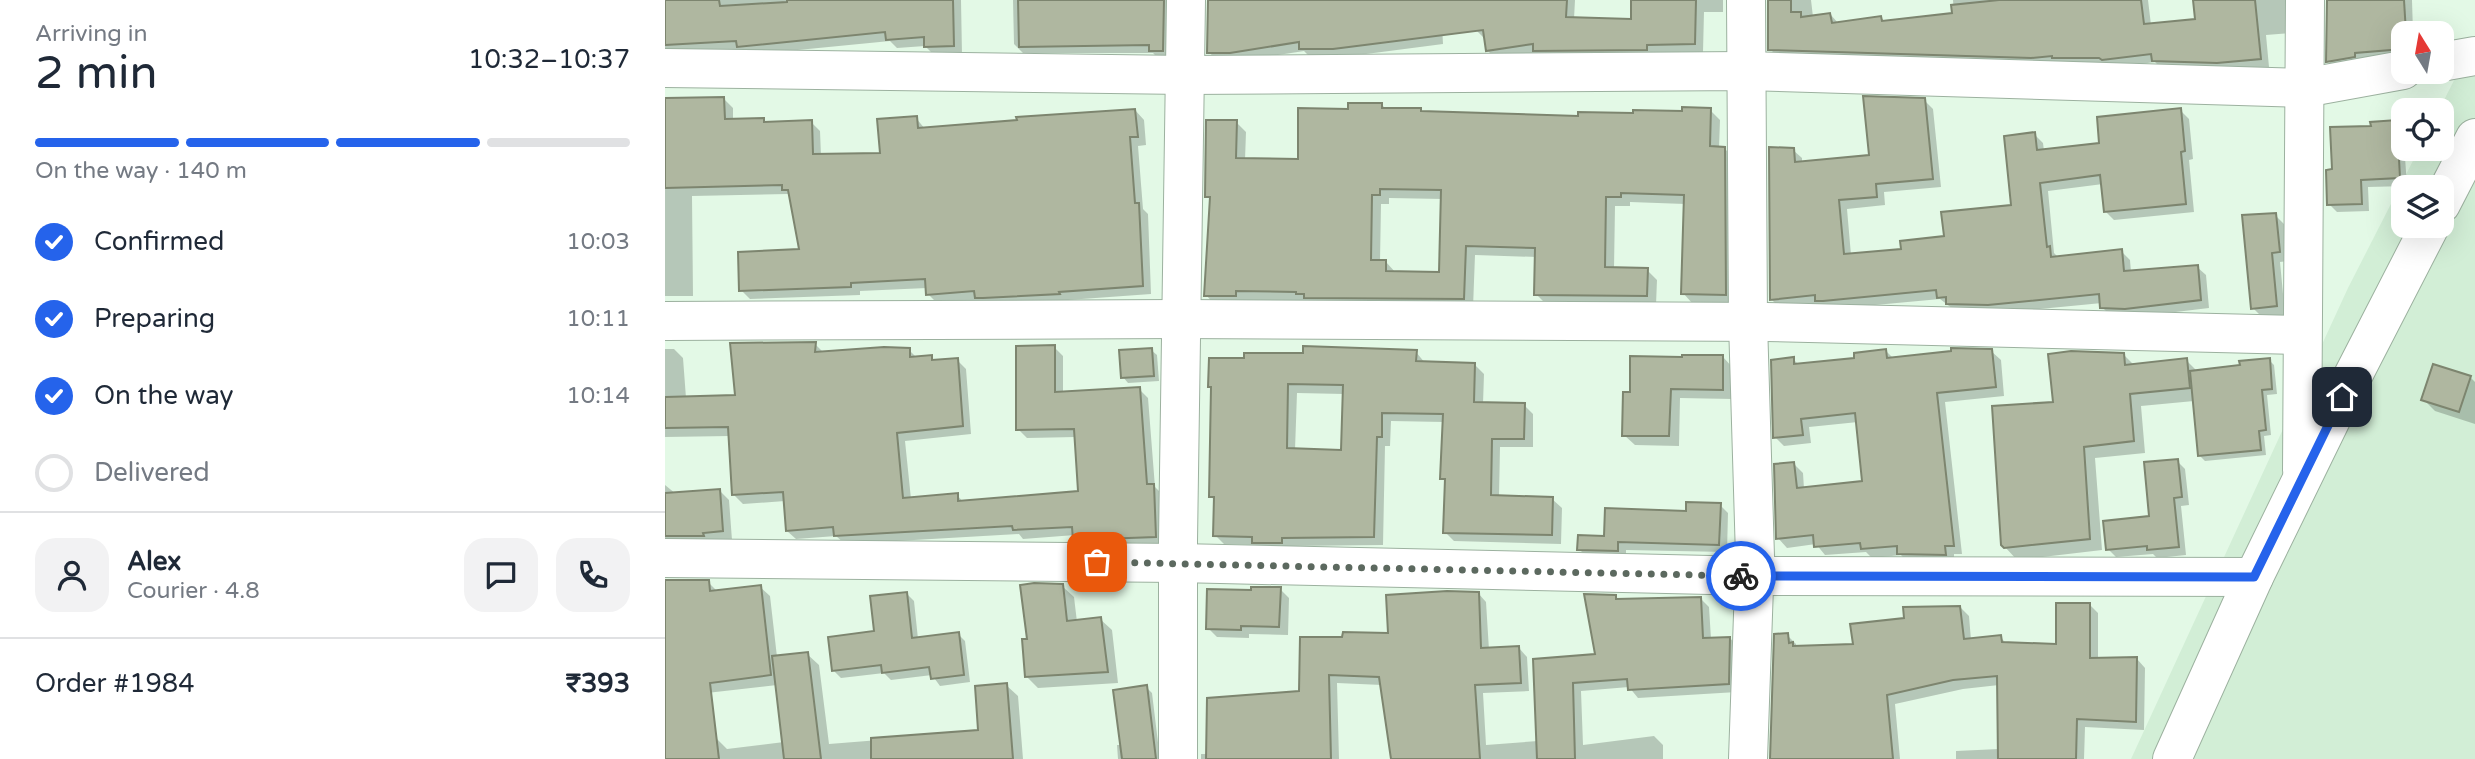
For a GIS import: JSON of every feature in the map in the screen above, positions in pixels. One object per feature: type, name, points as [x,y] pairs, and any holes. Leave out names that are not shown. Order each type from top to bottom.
[{"type":"street","points":[[1178,759],[1186,0]]},
{"type":"street","points":[[1746,0],[1748,322],[1754,576],[1748,759]]},
{"type":"street","points":[[2302,483],[2305,0]]},
{"type":"street","points":[[2454,60],[2475,56]]},
{"type":"street","points":[[665,68],[1185,75],[1746,71],[2304,88],[2391,71]]},
{"type":"street","points":[[2454,179],[2475,138]]},
{"type":"street","points":[[2172,759],[2254,577],[2424,238]]},
{"type":"street","points":[[665,321],[1748,322],[2302,335]]},
{"type":"street","points":[[665,558],[1178,563],[1754,576],[2254,577]]},
{"type":"shaded area","points":[[2475,39],[2475,759],[2131,759],[2348,288],[2391,204],[2391,238],[2454,238],[2454,175],[2406,175],[2413,161],[2454,161],[2454,98],[2445,98]]},
{"type":"building","points":[[665,0],[719,0],[720,6],[787,0],[953,0],[954,46],[924,47],[924,37],[886,40],[885,32],[737,47],[736,41],[665,45]]},
{"type":"building","points":[[1018,0],[1164,0],[1163,51],[1149,51],[1149,45],[1019,47]]},
{"type":"building","points":[[1208,0],[1567,0],[1566,17],[1631,19],[1631,0],[1696,0],[1695,44],[1647,45],[1647,50],[1533,51],[1533,44],[1486,51],[1483,30],[1333,49],[1299,49],[1299,42],[1230,53],[1207,53]]},
{"type":"building","points":[[1768,0],[1791,0],[1791,12],[1801,12],[1801,17],[1830,13],[1832,23],[1881,16],[1882,21],[1952,13],[1951,5],[1999,0],[2141,0],[2144,24],[2195,19],[2193,0],[2255,0],[2261,59],[2217,63],[2152,61],[2151,54],[2102,60],[2052,56],[2031,58],[1768,50]]},
{"type":"building","points":[[2327,0],[2404,0],[2405,21],[2391,21],[2391,50],[2355,53],[2355,57],[2326,62]]},
{"type":"building","points":[[1863,96],[1925,98],[1933,179],[1876,184],[1877,197],[1839,200],[1844,254],[1901,249],[1900,241],[1944,236],[1941,212],[2011,205],[2004,136],[2035,132],[2037,150],[2099,143],[2097,117],[2181,108],[2185,151],[2181,152],[2186,204],[2104,212],[2100,175],[2040,183],[2047,247],[2050,246],[2051,257],[2122,249],[2124,271],[2198,265],[2201,300],[2125,309],[2100,308],[2099,294],[1988,305],[1946,304],[1946,297],[1937,298],[1936,290],[1823,301],[1815,301],[1815,295],[1770,300],[1769,147],[1794,148],[1795,162],[1869,155]]},
{"type":"building","points":[[724,97],[725,119],[764,118],[764,122],[812,120],[813,154],[880,153],[877,119],[917,116],[918,128],[1017,120],[1016,117],[1135,109],[1138,137],[1130,137],[1135,203],[1139,203],[1143,286],[983,298],[975,298],[974,291],[926,295],[925,279],[851,283],[851,287],[739,291],[738,252],[799,249],[788,190],[782,190],[782,185],[665,188],[665,98]]},
{"type":"building","points":[[1348,103],[1382,103],[1382,108],[1421,108],[1421,111],[1578,116],[1578,112],[1633,113],[1633,110],[1682,111],[1682,107],[1711,108],[1710,146],[1725,147],[1726,295],[1681,294],[1684,195],[1621,193],[1621,197],[1606,197],[1605,267],[1648,268],[1647,296],[1534,295],[1535,248],[1466,246],[1464,299],[1304,298],[1304,294],[1296,292],[1236,291],[1236,296],[1204,296],[1210,197],[1205,197],[1206,120],[1237,120],[1236,158],[1298,159],[1298,108],[1348,109]],"holes":[[[1380,189],[1441,190],[1439,272],[1386,271],[1386,260],[1371,260],[1372,195],[1380,195]]]},
{"type":"building","points":[[2391,120],[2391,161],[2399,161],[2400,175],[2391,175],[2391,178],[2361,180],[2362,204],[2327,205],[2326,170],[2332,169],[2330,127],[2371,126],[2370,122]]},
{"type":"building","points":[[2276,213],[2280,252],[2272,253],[2277,306],[2251,309],[2242,215]]},
{"type":"building","points":[[816,342],[815,352],[910,348],[910,357],[932,355],[932,360],[958,358],[963,426],[897,433],[903,498],[958,493],[958,501],[1078,491],[1074,429],[1016,430],[1016,346],[1055,345],[1055,392],[1140,387],[1147,484],[1154,484],[1156,537],[1073,540],[1072,527],[1013,530],[1012,526],[834,536],[833,527],[786,531],[783,492],[732,495],[728,427],[665,428],[665,397],[735,395],[730,343]]},
{"type":"building","points":[[1303,346],[1417,350],[1416,361],[1475,363],[1474,402],[1525,403],[1524,439],[1492,439],[1491,495],[1553,497],[1552,535],[1443,533],[1445,479],[1440,479],[1443,414],[1382,413],[1382,437],[1377,437],[1374,537],[1282,538],[1282,543],[1252,543],[1252,537],[1213,536],[1214,497],[1209,497],[1209,358],[1244,358],[1244,353],[1303,353]],"holes":[[[1288,384],[1343,385],[1341,450],[1287,448]]]},
{"type":"building","points":[[1152,348],[1154,376],[1121,378],[1119,350]]},
{"type":"building","points":[[1951,348],[1992,349],[1996,387],[1937,393],[1954,546],[1945,546],[1946,555],[1897,554],[1897,546],[1861,549],[1860,543],[1814,547],[1813,535],[1776,539],[1774,464],[1794,462],[1797,488],[1862,481],[1855,413],[1801,419],[1803,435],[1773,438],[1771,360],[1794,357],[1794,364],[1854,358],[1854,353],[1886,349],[1887,358],[1951,351]]},
{"type":"building","points":[[2071,351],[2124,353],[2125,365],[2187,358],[2190,388],[2130,394],[2134,441],[2084,447],[2090,539],[2004,548],[2001,545],[1992,406],[2053,402],[2048,354]]},
{"type":"building","points":[[1723,355],[1723,390],[1671,389],[1669,436],[1622,436],[1623,392],[1630,392],[1630,356]]},
{"type":"building","points":[[2270,358],[2272,389],[2262,390],[2266,430],[2259,431],[2261,450],[2198,456],[2190,371]]},
{"type":"building","points":[[2433,364],[2471,376],[2459,412],[2421,400]]},
{"type":"building","points":[[2178,459],[2182,497],[2174,498],[2179,547],[2147,550],[2147,546],[2106,550],[2103,521],[2149,516],[2144,462]]},
{"type":"building","points":[[720,489],[723,531],[703,533],[704,536],[665,536],[665,493]]},
{"type":"building","points":[[1686,502],[1721,503],[1719,545],[1618,542],[1618,551],[1577,550],[1578,535],[1604,536],[1605,508],[1686,511]]},
{"type":"building","points":[[665,580],[709,580],[710,591],[761,585],[771,675],[710,683],[719,759],[665,759]]},
{"type":"building","points":[[1063,584],[1067,621],[1101,617],[1108,672],[1025,677],[1022,639],[1027,639],[1020,585]]},
{"type":"building","points":[[1251,587],[1281,587],[1279,627],[1206,629],[1207,589],[1251,590]]},
{"type":"building","points":[[907,592],[912,638],[959,632],[964,675],[931,679],[929,667],[882,673],[881,665],[832,671],[828,637],[874,631],[870,596]]},
{"type":"building","points":[[1479,592],[1481,648],[1519,646],[1521,683],[1475,685],[1480,759],[1391,759],[1379,677],[1329,675],[1331,759],[1206,759],[1207,698],[1299,691],[1300,637],[1342,637],[1343,632],[1388,633],[1386,595]]},
{"type":"building","points":[[1584,594],[1616,595],[1616,599],[1701,597],[1703,638],[1730,637],[1729,684],[1628,690],[1627,679],[1573,683],[1575,759],[1537,759],[1533,659],[1595,654]]},
{"type":"building","points":[[2056,603],[2090,603],[2090,658],[2137,657],[2136,722],[2077,719],[2076,759],[1998,759],[1997,676],[1953,680],[1887,695],[1893,759],[1770,759],[1774,634],[1788,633],[1789,643],[1793,642],[1793,646],[1853,644],[1850,624],[1904,618],[1903,607],[1960,606],[1964,639],[2001,635],[2002,642],[2056,644]]},
{"type":"building","points":[[808,652],[821,759],[784,759],[772,656]]},
{"type":"building","points":[[1007,683],[1013,759],[871,759],[871,738],[978,730],[975,686]]},
{"type":"building","points":[[1147,685],[1156,759],[1122,759],[1113,690]]},
{"type":"way so far","points":[[1097,562],[1741,576]]},
{"type":"route","points":[[1741,576],[2254,577],[2342,397]]}]
